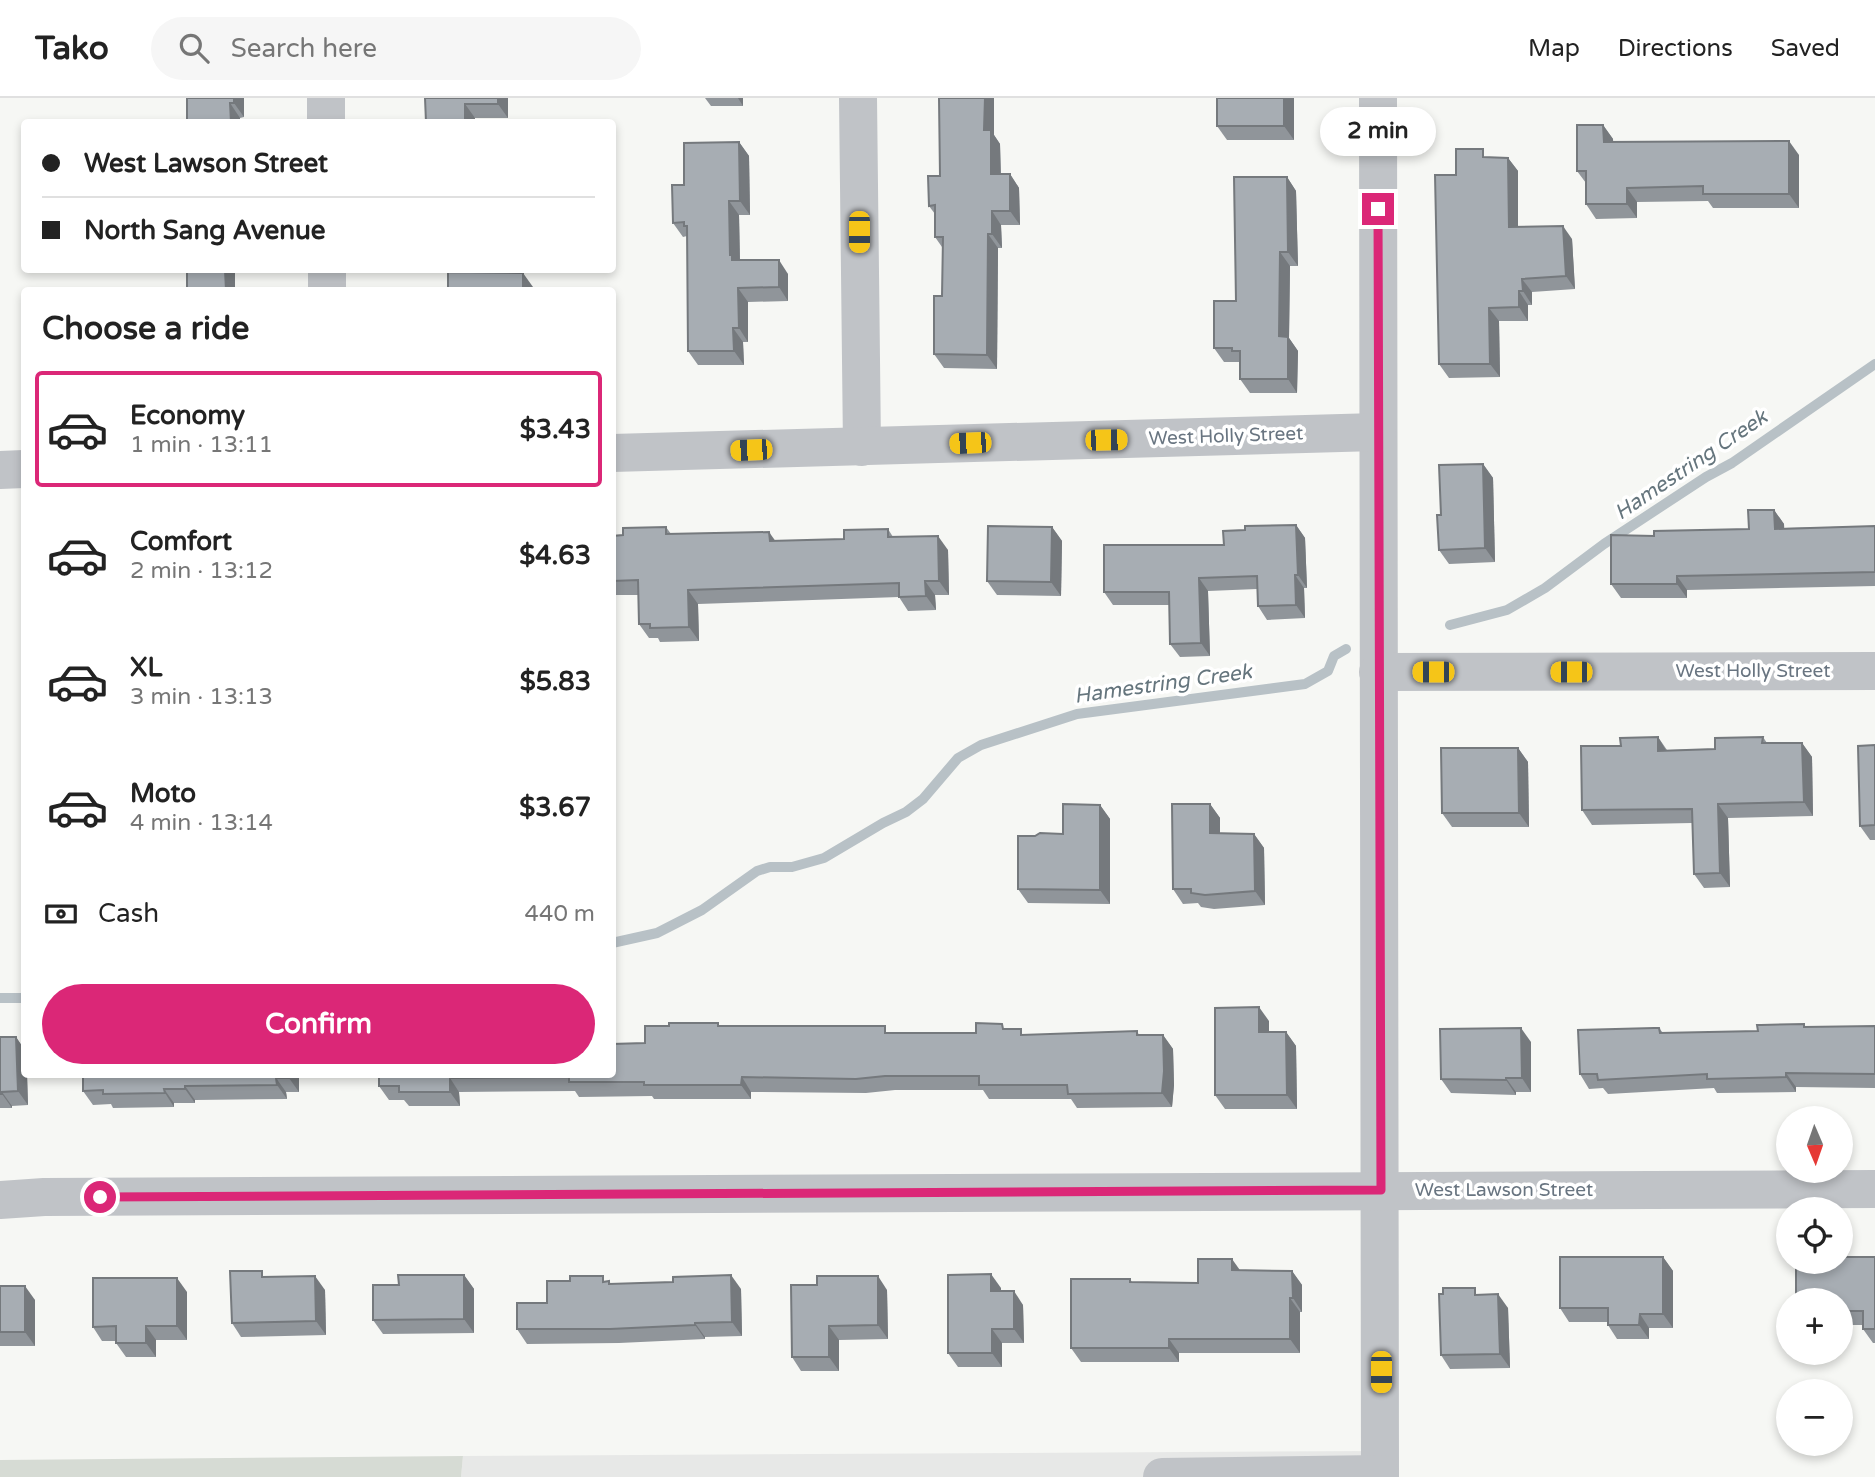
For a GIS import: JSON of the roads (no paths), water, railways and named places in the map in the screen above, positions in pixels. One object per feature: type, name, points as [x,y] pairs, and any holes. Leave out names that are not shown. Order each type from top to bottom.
[{"type":"street","points":[[326,98],[326,119]]},
{"type":"street","points":[[858,98],[862,447]]},
{"type":"street","points":[[1162,1477],[1380,1475],[1378,98]]},
{"type":"street","name":"West Holly Street","points":[[616,453],[1377,432]]},
{"type":"street","points":[[0,470],[21,469]]},
{"type":"street","name":"West Holly Street","points":[[1378,672],[1875,671]]},
{"type":"street","name":"West Lawson Street","points":[[0,1200],[58,1197],[1875,1189]]},
{"type":"waterway","name":"Hamestring Creek","points":[[1450,625],[1507,610],[1545,588],[1604,544],[1732,463],[1875,364]]},
{"type":"waterway","name":"Hamestring Creek","points":[[616,942],[657,933],[702,910],[757,871],[770,867],[792,867],[824,858],[906,812],[923,799],[958,758],[981,745],[1077,714],[1305,684],[1328,671],[1334,656],[1346,649]]},
{"type":"waterway","name":"Hamestring Creek","points":[[0,998],[21,998]]}]
